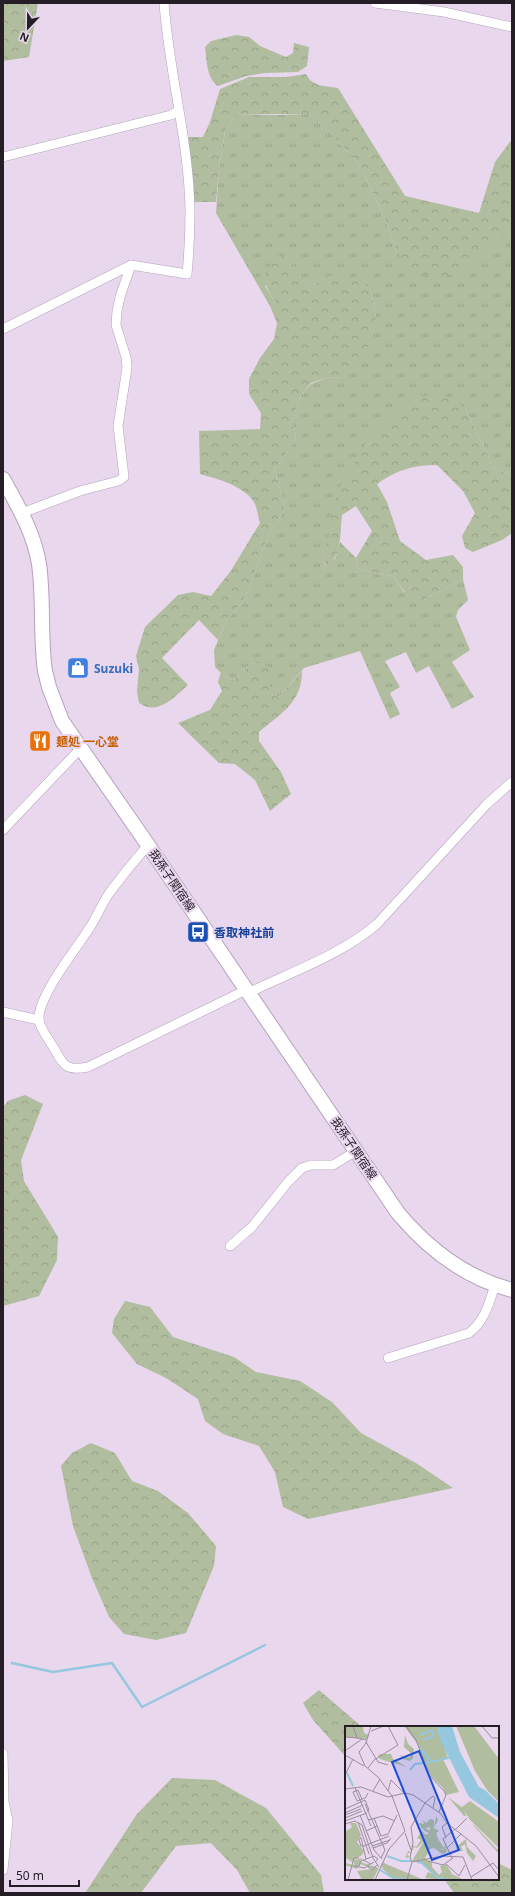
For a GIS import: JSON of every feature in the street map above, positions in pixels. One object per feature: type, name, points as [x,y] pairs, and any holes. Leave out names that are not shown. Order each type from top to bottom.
[{"type":"main road","name":"我孫子関宿線","points":[[3,479],[22,513],[34,544],[39,564],[44,661],[49,687],[62,721],[148,844],[398,1213],[419,1236],[455,1266],[495,1285],[512,1290]]},
{"type":"street","points":[[3,328],[131,265],[187,274],[190,246],[190,210],[183,134],[167,44],[164,3]]},
{"type":"street","points":[[374,3],[444,12],[512,27]]},
{"type":"street","points":[[3,156],[171,115],[178,111]]},
{"type":"street","points":[[22,513],[80,491],[123,479],[124,477],[118,426],[128,368],[126,356],[116,325],[120,297],[131,265]]},
{"type":"street","points":[[3,830],[81,748]]},
{"type":"street","points":[[148,844],[109,893],[92,926],[78,944],[50,989],[41,1008],[39,1020],[61,1060],[67,1067],[76,1070],[88,1067],[247,991],[348,946],[377,924],[487,804],[512,782]]},
{"type":"street","points":[[3,1012],[39,1020]]},
{"type":"street","points":[[230,1246],[252,1227],[302,1168],[311,1165],[333,1165],[356,1151]]},
{"type":"street","points":[[388,1358],[469,1333],[475,1329],[486,1314],[495,1285]]},
{"type":"street","points":[[3,1754],[4,1802],[8,1820],[3,1870]]},
{"type":"green space","points":[[3,3],[38,3],[29,57],[3,61]]},
{"type":"green space","points":[[236,35],[249,37],[260,46],[286,57],[293,53],[294,43],[309,47],[307,66],[298,72],[265,73],[246,76],[218,86],[214,83],[209,74],[205,47],[211,41]]},
{"type":"green space","points":[[306,74],[316,84],[338,88],[405,196],[479,213],[495,162],[512,139],[512,230],[462,273],[436,277],[415,272],[397,252],[382,212],[361,167],[330,132],[309,114],[236,114],[225,131],[216,202],[192,202],[186,137],[203,137],[210,122],[220,89],[249,77],[287,77]]},
{"type":"green space","points":[[236,114],[309,114],[330,132],[361,167],[382,212],[397,252],[512,230],[512,476],[494,468],[464,407],[369,438],[325,555],[324,569],[335,559],[340,542],[356,558],[357,568],[377,574],[393,576],[404,592],[423,600],[463,579],[468,600],[458,610],[456,617],[470,650],[452,662],[474,697],[452,709],[429,666],[416,673],[406,652],[385,661],[400,687],[390,693],[400,714],[390,719],[360,651],[304,668],[279,697],[271,694],[255,660],[233,680],[225,677],[215,667],[214,650],[227,619],[241,604],[249,588],[269,533],[285,510],[275,469],[296,439],[292,423],[301,395],[311,384],[328,377],[343,378],[376,317],[371,291],[330,276],[315,284],[309,285],[303,279],[290,259],[265,286],[275,302],[270,306],[216,213],[219,169],[225,131]]},
{"type":"green space","points":[[277,255],[290,259],[309,285],[315,284],[329,276],[362,280],[371,290],[376,317],[367,347],[355,369],[343,378],[328,377],[311,383],[301,395],[292,423],[296,439],[275,469],[285,510],[269,533],[249,588],[241,604],[227,619],[218,640],[199,620],[162,658],[188,685],[165,704],[153,708],[139,703],[137,691],[139,669],[136,656],[145,627],[178,595],[193,592],[211,596],[230,572],[260,523],[254,502],[243,491],[237,487],[200,474],[199,431],[260,429],[261,413],[249,394],[249,379],[260,358],[274,339],[277,323],[270,306],[275,302],[267,288],[265,278],[268,268]]},
{"type":"green space","points":[[440,394],[464,407],[494,468],[512,476],[512,533],[502,540],[473,552],[465,548],[462,536],[475,513],[463,491],[437,465],[413,467],[391,475],[377,484],[387,502],[400,541],[426,560],[453,555],[463,567],[463,579],[423,600],[412,602],[393,576],[377,574],[357,568],[356,558],[372,531],[356,506],[342,515],[337,553],[330,565],[324,569],[325,555],[337,492],[369,438],[401,407],[419,397]]},
{"type":"green space","points":[[255,660],[269,667],[271,694],[279,697],[302,671],[301,682],[294,699],[282,713],[259,732],[259,741],[281,772],[291,794],[270,811],[255,780],[235,764],[219,763],[178,723],[210,710],[222,691],[218,682],[221,672],[225,677],[233,680]]},
{"type":"green space","points":[[25,1095],[43,1104],[21,1160],[24,1181],[58,1237],[57,1260],[39,1296],[3,1306],[3,1107],[8,1101]]},
{"type":"green space","points":[[125,1301],[150,1307],[173,1337],[234,1357],[256,1372],[300,1381],[332,1402],[361,1433],[416,1463],[453,1488],[308,1519],[283,1507],[275,1472],[259,1446],[223,1434],[205,1421],[198,1399],[166,1378],[137,1364],[112,1333],[114,1319]]},
{"type":"green space","points":[[91,1443],[115,1453],[132,1481],[158,1491],[188,1513],[216,1546],[214,1566],[186,1633],[156,1640],[124,1634],[109,1617],[92,1578],[73,1526],[61,1466],[72,1453]]},
{"type":"green space","points":[[319,1690],[361,1726],[345,1726],[345,1756],[313,1720],[303,1703]]},
{"type":"green space","points":[[172,1778],[215,1780],[266,1808],[321,1875],[324,1893],[250,1893],[237,1870],[211,1843],[176,1846],[141,1893],[85,1893],[137,1814]]},
{"type":"green space","points":[[499,1864],[512,1870],[512,1893],[454,1893],[445,1880],[499,1880]]},
{"type":"waterway","points":[[12,1663],[53,1672],[112,1663],[142,1707],[265,1645]]},
{"type":"place","name":"Suzuki","points":[[78,668]]},
{"type":"place","name":"麺処 一心堂","points":[[40,741]]},
{"type":"place","name":"香取神社前","points":[[198,932]]}]
